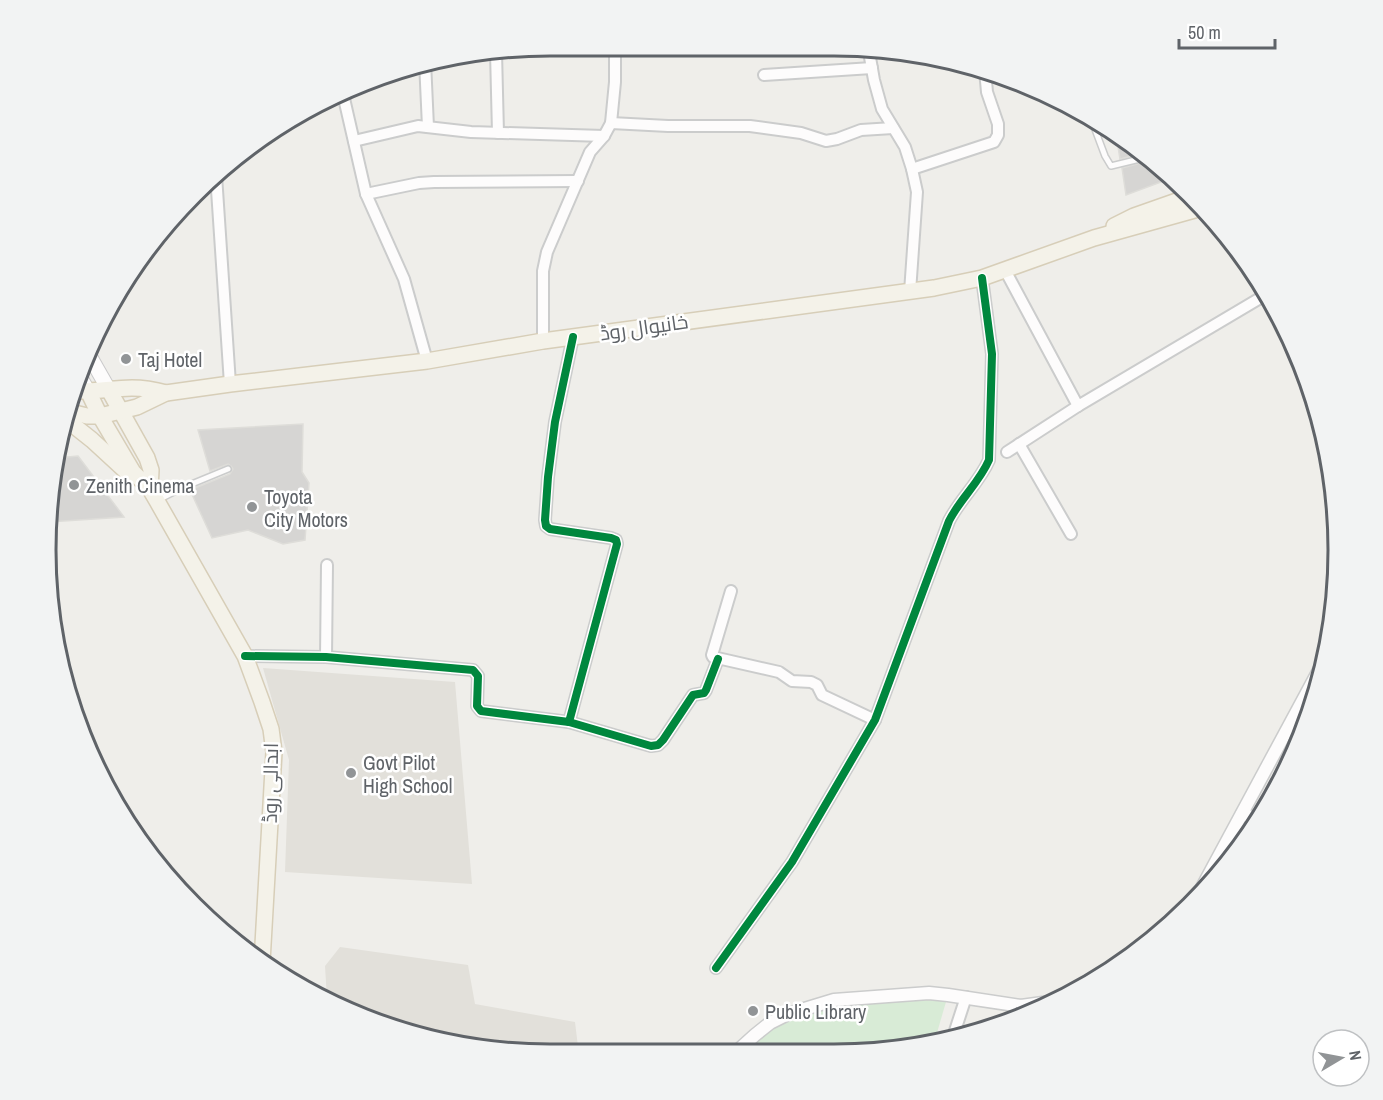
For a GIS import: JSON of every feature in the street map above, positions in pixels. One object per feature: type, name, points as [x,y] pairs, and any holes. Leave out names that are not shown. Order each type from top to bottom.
[{"type":"main road","points":[[1094,238],[1134,216],[1182,199]]},
{"type":"main road","name":"خانیوال روڈ","points":[[1116,232],[1186,204]]},
{"type":"main road","name":"خانیوال روڈ","points":[[100,416],[137,406],[166,393],[427,361],[543,341],[934,288],[982,278],[1094,238],[1193,211]]},
{"type":"main road","points":[[1116,232],[1154,229],[1199,217]]},
{"type":"main road","points":[[93,362],[147,458],[154,495]]},
{"type":"main road","name":"خانیوال روڈ","points":[[82,391],[130,388],[166,393]]},
{"type":"main road","points":[[82,392],[100,416],[133,472],[154,495]]},
{"type":"main road","points":[[75,413],[100,416]]},
{"type":"main road","points":[[72,424],[154,495]]},
{"type":"main road","name":"ابدالی روڈ","points":[[154,495],[245,656],[271,729],[274,752],[263,952]]},
{"type":"street","points":[[543,341],[544,262],[590,152],[604,136],[611,123],[615,56]]},
{"type":"street","points":[[870,57],[882,109],[905,147],[917,192],[910,292]]},
{"type":"street","points":[[496,59],[498,133]]},
{"type":"street","points":[[764,75],[872,68]]},
{"type":"street","points":[[425,71],[428,127]]},
{"type":"street","points":[[912,169],[994,142],[998,135],[998,124],[987,92],[986,80]]},
{"type":"street","points":[[344,100],[366,194],[404,279],[427,361]]},
{"type":"street","points":[[611,123],[750,126],[801,133],[826,141],[861,130],[893,128]]},
{"type":"street","points":[[354,141],[418,126],[471,132],[604,136]]},
{"type":"street","points":[[366,194],[427,183],[578,181]]},
{"type":"street","points":[[217,185],[230,384]]},
{"type":"street","points":[[1005,270],[1078,406]]},
{"type":"street","points":[[716,968],[792,862],[875,720],[949,521],[984,471],[989,460],[992,354],[982,278]]},
{"type":"street","points":[[1007,452],[1078,406],[1259,299]]},
{"type":"street","points":[[568,722],[617,544],[612,538],[550,529],[546,526],[555,422],[573,337]]},
{"type":"street","points":[[1019,444],[1071,534]]},
{"type":"street","points":[[326,657],[327,565]]},
{"type":"street","points":[[731,591],[713,657],[778,672],[792,681],[817,684],[822,695],[875,720]]},
{"type":"street","points":[[245,656],[326,657],[473,670],[478,676],[477,706],[482,711],[568,722],[651,747],[663,740],[693,695],[704,693],[718,658]]},
{"type":"street","points":[[1215,863],[1305,696]]},
{"type":"street","points":[[1242,814],[1249,816]]},
{"type":"street","points":[[745,1044],[770,1023],[788,1014],[834,1000],[929,993],[1026,1005]]},
{"type":"street","points":[[956,1029],[966,997]]},
{"type":"lane","points":[[1096,132],[1111,166],[1136,160]]},
{"type":"lane","points":[[154,495],[182,488],[228,469]]},
{"type":"shaded area","points":[[263,668],[455,682],[472,884],[285,872],[289,760]]},
{"type":"shaded area","points":[[340,947],[468,965],[475,1004],[575,1022],[578,1044],[485,1040],[422,1028],[361,1007],[327,991],[325,966]]},
{"type":"green space","points":[[948,995],[937,1033],[865,1043],[746,1044],[770,1023],[834,1000]]},
{"type":"building","points":[[1118,146],[1131,156],[1120,159]]},
{"type":"building","points":[[1140,163],[1163,181],[1126,195],[1122,168]]},
{"type":"building","name":"Toyota City Motors","points":[[303,424],[302,472],[309,483],[305,540],[283,544],[248,530],[212,538],[190,490],[230,474],[233,469],[228,464],[210,471],[198,430]]},
{"type":"building","name":"Zenith Cinema","points":[[78,456],[124,517],[57,521],[64,457]]},
{"type":"cycle path","points":[[716,968],[792,862],[875,720],[949,521],[989,460],[992,354],[982,278]]},
{"type":"cycle path","points":[[569,722],[617,544],[616,540],[611,538],[550,529],[546,526],[548,477],[555,422],[573,337]]},
{"type":"cycle path","points":[[245,656],[326,657],[473,670],[478,676],[477,706],[481,711],[569,722],[651,746],[658,745],[663,740],[693,695],[704,693],[718,659]]},
{"type":"place","name":"Taj Hotel","points":[[126,359]]},
{"type":"place","name":"Zenith Cinema","points":[[74,485]]},
{"type":"place","name":"Toyota City Motors","points":[[252,507]]},
{"type":"place","name":"Govt Pilot High School","points":[[351,773]]},
{"type":"place","name":"Public Library","points":[[753,1011]]}]
